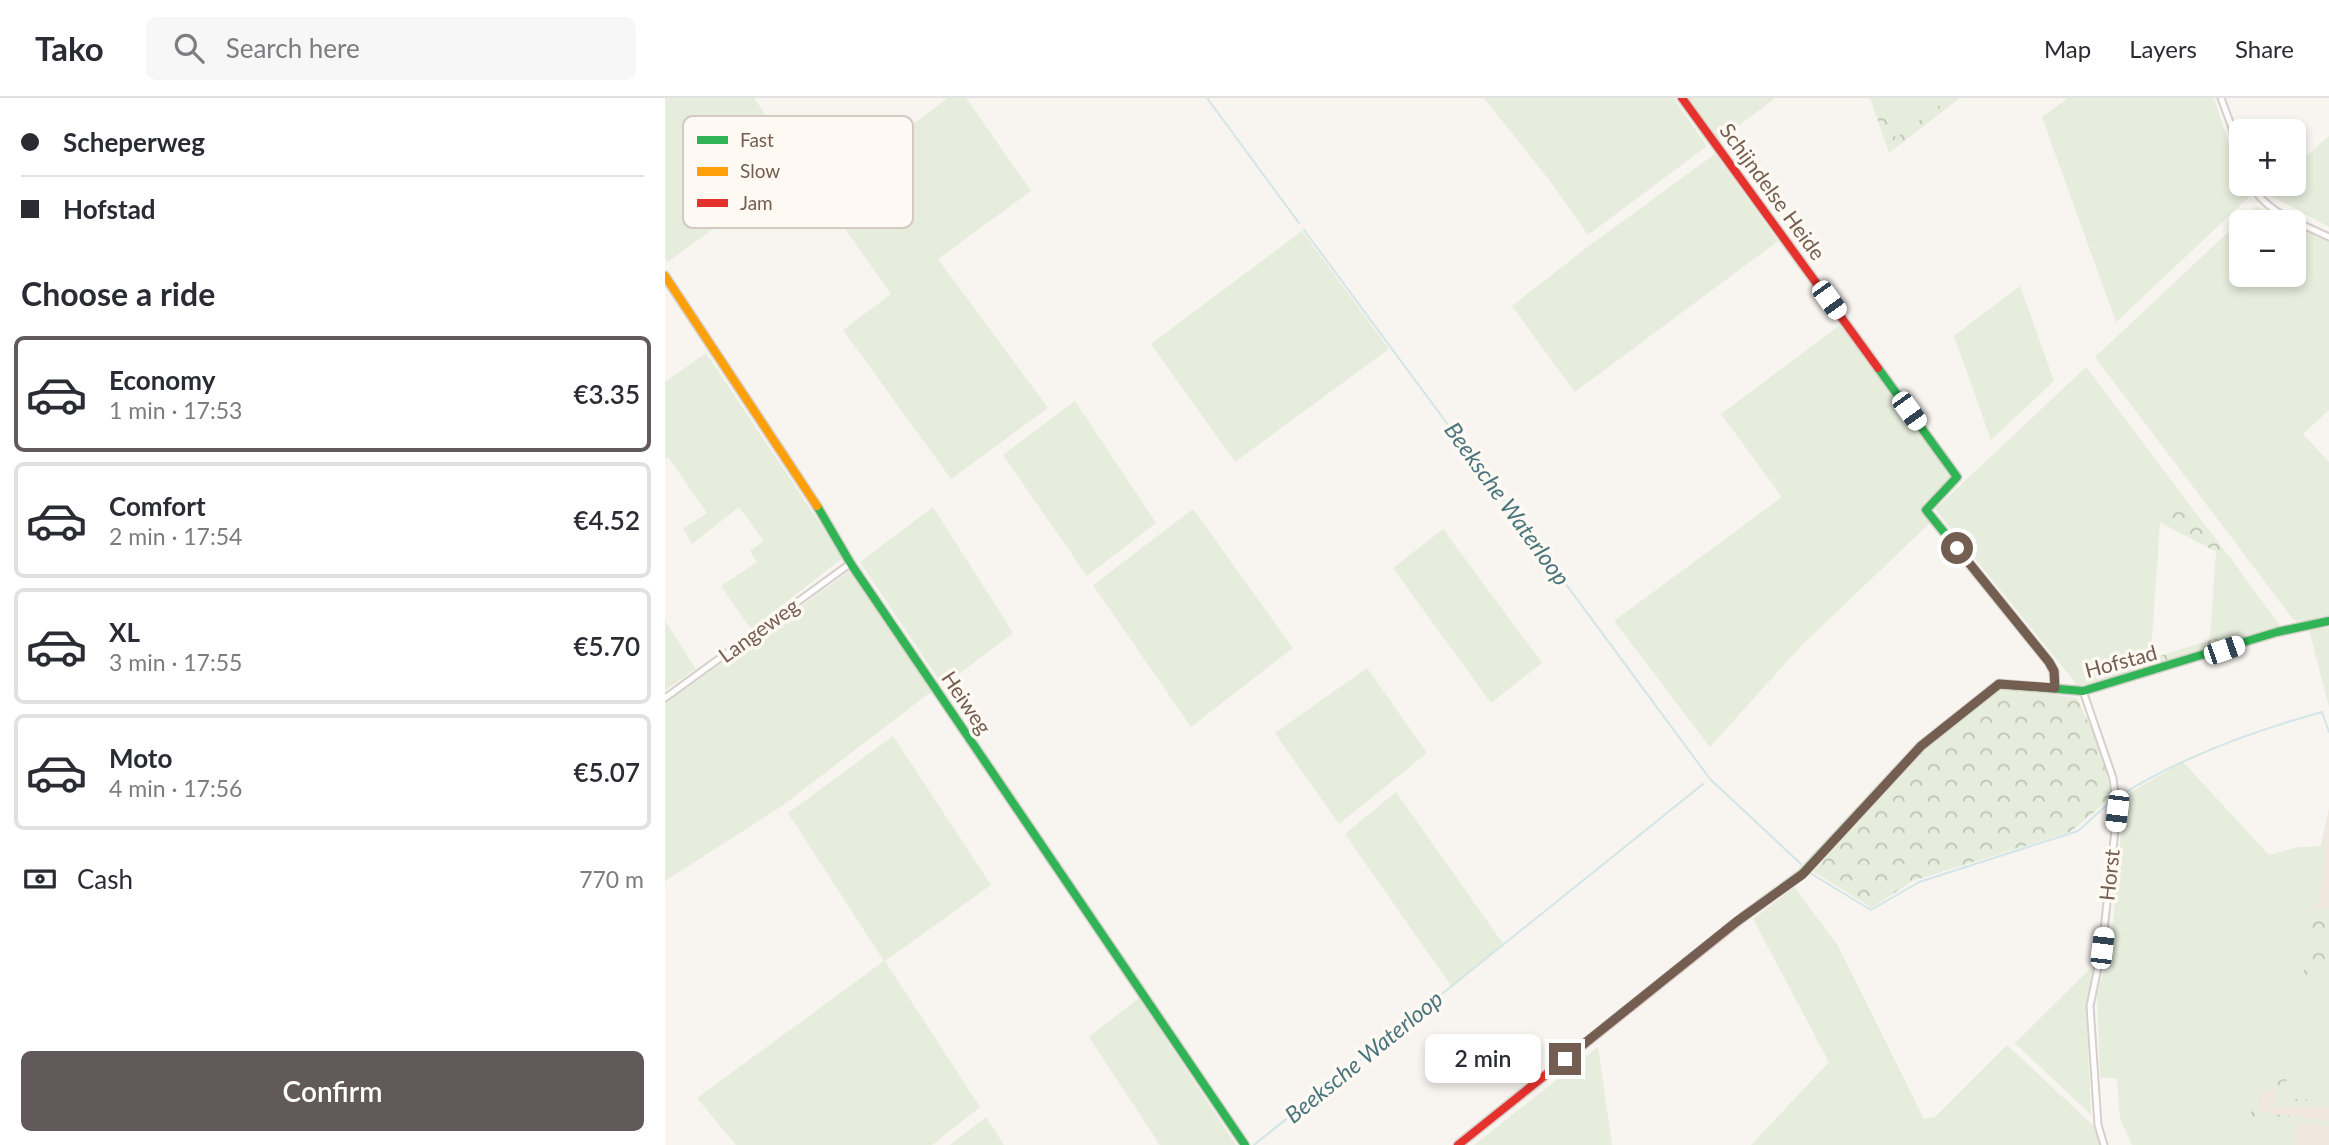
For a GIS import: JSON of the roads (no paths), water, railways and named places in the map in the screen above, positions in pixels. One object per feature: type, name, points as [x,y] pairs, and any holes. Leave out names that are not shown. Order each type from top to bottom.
[{"type":"street","name":"Schijndelse Heide","points":[[1682,98],[1957,477],[1926,510],[2049,662],[2054,671],[2055,688]]},
{"type":"street","points":[[2221,98],[2229,120]]},
{"type":"street","points":[[2257,196],[2269,206],[2329,237]]},
{"type":"street","name":"Heiweg","points":[[665,276],[792,464],[851,563],[1245,1145]]},
{"type":"street","name":"Langeweg","points":[[665,698],[851,563]]},
{"type":"street","name":"Hofstad","points":[[1458,1145],[1736,922],[1803,874],[1921,746],[1999,684],[2084,691],[2277,632],[2329,621]]},
{"type":"street","name":"Horst","points":[[2084,691],[2113,778],[2117,811],[2102,948],[2090,1006],[2098,1125],[2104,1145]]},
{"type":"waterway","name":"Beeksche Waterloop","points":[[1207,98],[1299,223]]},
{"type":"waterway","name":"Beeksche Waterloop","points":[[1304,230],[1710,779],[1801,864]]},
{"type":"waterway","points":[[2121,795],[2194,757],[2244,737],[2322,712],[2329,732]]},
{"type":"waterway","name":"Beeksche Waterloop","points":[[1254,1145],[1703,784]]},
{"type":"waterway","points":[[1810,873],[1871,910],[1919,882],[2078,831],[2110,802]]}]
